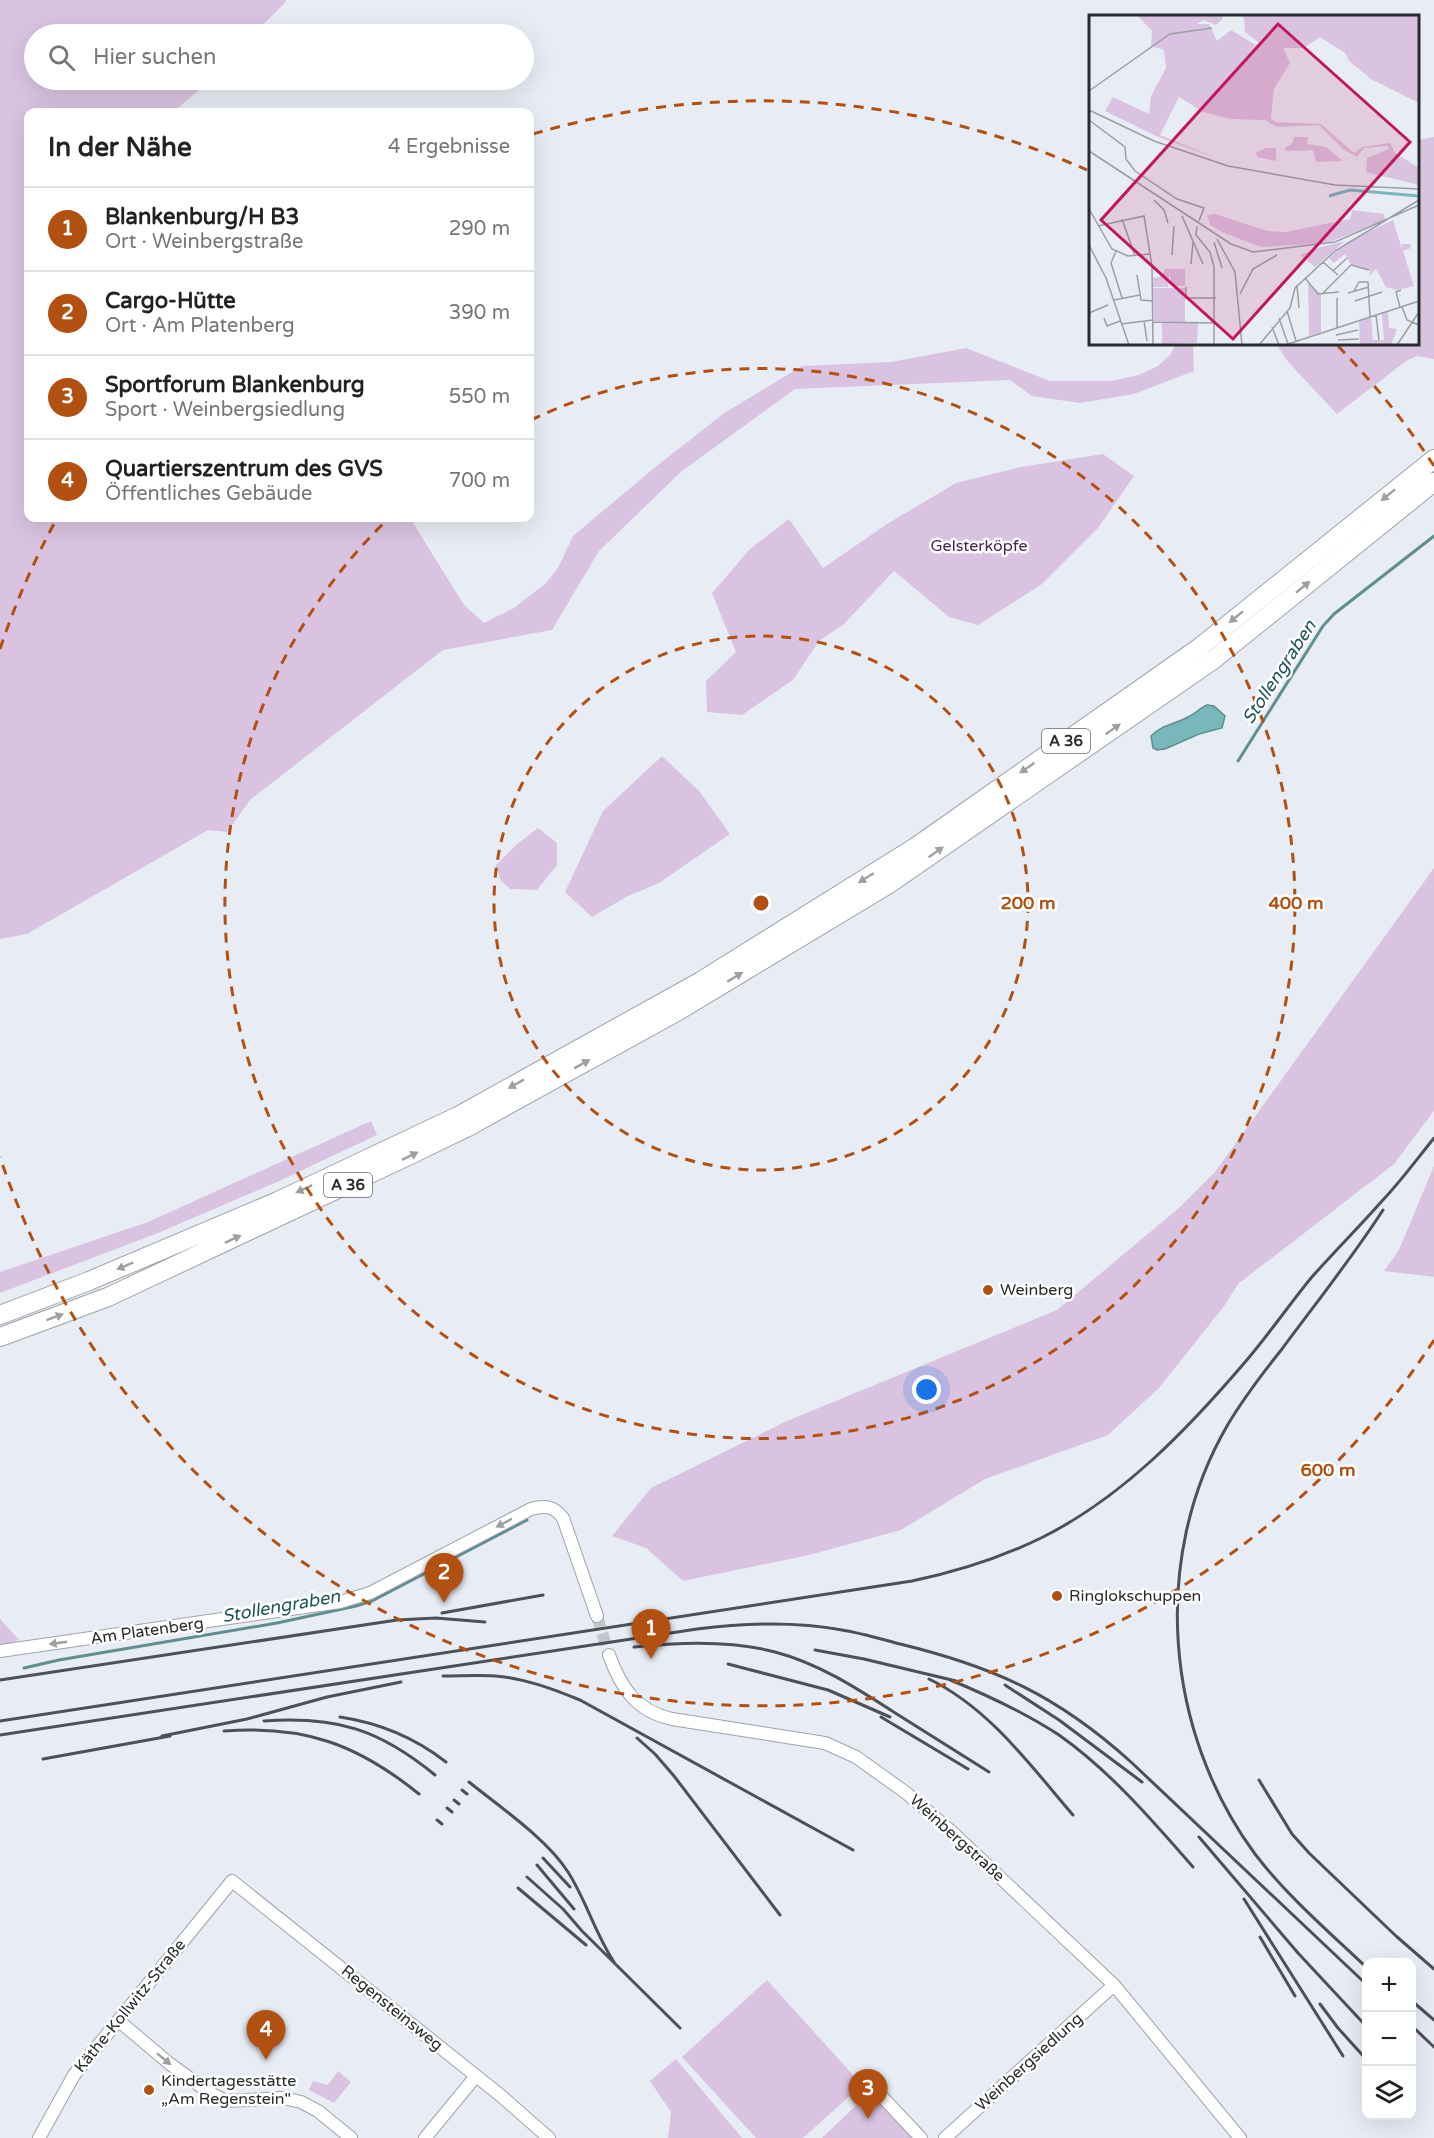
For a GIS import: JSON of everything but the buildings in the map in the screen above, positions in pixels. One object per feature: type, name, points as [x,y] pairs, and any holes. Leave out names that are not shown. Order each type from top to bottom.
[{"type":"highway","name":"A 36","points":[[0,1315],[268,1206],[404,1143],[458,1116],[701,981],[914,848],[1190,653],[1434,459]]},
{"type":"highway","name":"A 36","points":[[0,1337],[108,1297],[411,1155],[466,1128],[680,1010],[889,884],[1213,660],[1434,482]]},
{"type":"street","name":"Am Platenberg","points":[[0,1651],[340,1602],[370,1593],[531,1509],[550,1506],[558,1511],[569,1532],[597,1616]]},
{"type":"street","name":"Weinbergstraße","points":[[609,1655],[625,1689],[636,1701],[660,1716],[825,1743],[856,1757],[932,1814],[1114,1985],[1240,2138]]},
{"type":"street","name":"Käthe-Kollwitz-Straße","points":[[39,2138],[74,2074],[232,1881]]},
{"type":"street","name":"Regensteinsweg","points":[[232,1881],[476,2076],[549,2138]]},
{"type":"street","name":"Weinbergsiedlung","points":[[945,2138],[1114,1985]]},
{"type":"street","points":[[118,2022],[170,2064],[226,2101],[283,2098],[301,2102],[318,2111],[351,2138]]},
{"type":"street","points":[[424,2138],[476,2076]]},
{"type":"street","points":[[872,2086],[921,2138]]},
{"type":"green space","points":[[0,0],[286,0],[263,24],[24,24],[24,90],[199,90],[176,108],[24,108],[24,522],[412,522],[464,605],[484,623],[514,608],[546,583],[558,568],[573,536],[653,469],[723,414],[802,366],[891,362],[966,348],[1050,381],[1111,381],[1139,375],[1158,366],[1170,355],[1175,345],[1193,345],[1194,371],[1134,394],[1080,403],[1032,396],[1010,380],[795,389],[682,471],[599,551],[552,630],[443,650],[250,800],[227,832],[208,830],[27,934],[0,939]]},
{"type":"green space","points":[[1434,137],[1434,359],[1417,356],[1406,361],[1337,414],[1289,363],[1277,345],[1419,345],[1419,140]]},
{"type":"green space","name":"Gelsterköpfe","points":[[1103,454],[1134,476],[1098,528],[1042,584],[978,625],[949,617],[894,571],[844,624],[819,641],[793,680],[742,715],[707,712],[706,681],[736,652],[712,593],[750,549],[789,519],[823,568],[887,524],[956,483],[1021,467]]},
{"type":"green space","points":[[662,756],[699,791],[730,834],[659,883],[626,897],[592,917],[565,892],[603,811]]},
{"type":"green space","points":[[538,828],[557,843],[557,865],[537,890],[510,889],[501,881],[496,865]]},
{"type":"green space","points":[[1434,868],[1434,1111],[1394,1164],[1238,1284],[1225,1305],[1159,1388],[1108,1435],[985,1479],[901,1530],[809,1555],[683,1581],[646,1548],[612,1536],[651,1488],[787,1421],[1057,1310],[1180,1207],[1215,1172]]},
{"type":"green space","points":[[371,1121],[377,1135],[277,1182],[158,1233],[0,1293],[0,1272],[148,1222]]},
{"type":"green space","points":[[1434,1166],[1434,1277],[1384,1271],[1399,1250]]},
{"type":"green space","points":[[0,1619],[19,1640],[0,1646]]},
{"type":"green space","points":[[767,1980],[862,2085],[803,2138],[756,2138],[682,2057]]},
{"type":"green space","points":[[676,2059],[742,2138],[668,2138],[671,2112],[650,2081]]},
{"type":"green space","points":[[338,2071],[351,2082],[334,2103],[309,2090],[313,2081],[328,2085]]},
{"type":"green space","points":[[870,2092],[913,2138],[822,2138]]},
{"type":"water","points":[[1207,705],[1214,706],[1225,716],[1222,728],[1199,734],[1165,749],[1153,748],[1151,736],[1155,732],[1185,719]]},
{"type":"waterway","name":"Stollengraben","points":[[1238,761],[1323,626],[1334,614],[1434,536]]},
{"type":"waterway","name":"Stollengraben","points":[[24,1668],[277,1623],[356,1606],[372,1601],[527,1520]]},
{"type":"tunnel","points":[[597,1616],[609,1655]]},
{"type":"railway","points":[[0,1721],[912,1581],[961,1569],[1010,1552],[1071,1522],[1099,1503],[1152,1460],[1177,1436],[1246,1361],[1311,1278],[1389,1193],[1434,1138]]},
{"type":"railway","points":[[1362,1963],[1280,1884],[1255,1854],[1225,1806],[1202,1754],[1186,1700],[1178,1644],[1178,1588],[1186,1532],[1202,1478],[1227,1426],[1383,1210]]},
{"type":"railway","points":[[442,1613],[543,1595]]},
{"type":"railway","points":[[0,1680],[397,1620],[436,1618],[485,1622]]},
{"type":"railway","points":[[0,1735],[697,1629],[770,1624],[806,1625],[849,1631],[934,1653],[996,1674],[1024,1687],[1077,1719],[1131,1762],[1362,1980]]},
{"type":"railway","points":[[634,1647],[687,1643],[741,1645],[792,1657],[855,1688],[989,1772]]},
{"type":"railway","points":[[815,1650],[956,1681]]},
{"type":"railway","points":[[728,1664],[828,1690],[890,1717]]},
{"type":"railway","points":[[443,1676],[506,1677],[549,1688],[580,1700],[853,1850]]},
{"type":"railway","points":[[929,1679],[971,1705],[990,1722],[1073,1815]]},
{"type":"railway","points":[[948,1679],[1019,1711],[1078,1749],[1130,1797],[1193,1867]]},
{"type":"railway","points":[[162,1736],[247,1719],[327,1697],[401,1682]]},
{"type":"railway","points":[[1005,1685],[1059,1720],[1142,1782]]},
{"type":"railway","points":[[340,1717],[396,1732],[422,1745],[446,1762]]},
{"type":"railway","points":[[881,1717],[968,1769]]},
{"type":"railway","points":[[264,1721],[313,1721],[356,1729],[395,1746],[435,1775]]},
{"type":"railway","points":[[224,1731],[280,1731],[328,1742],[374,1762],[419,1794]]},
{"type":"railway","points":[[43,1759],[170,1736]]},
{"type":"railway","points":[[637,1738],[674,1776],[780,1915]]},
{"type":"railway","points":[[1259,1780],[1292,1834],[1309,1853],[1434,1969]]},
{"type":"railway","points":[[469,1782],[522,1824],[559,1860],[574,1883],[614,1962]]},
{"type":"railway","points":[[462,1790],[467,1794]]},
{"type":"railway","points":[[454,1800],[459,1804]]},
{"type":"railway","points":[[447,1808],[452,1812]]},
{"type":"railway","points":[[437,1820],[442,1824]]},
{"type":"railway","points":[[1199,1837],[1298,1953],[1362,2022]]},
{"type":"railway","points":[[543,1858],[570,1887]]},
{"type":"railway","points":[[537,1865],[574,1909]]},
{"type":"railway","points":[[527,1877],[563,1909],[582,1931],[680,2028]]},
{"type":"railway","points":[[518,1888],[586,1945]]},
{"type":"railway","points":[[1244,1899],[1343,2056]]},
{"type":"railway","points":[[1260,1937],[1295,1996]]},
{"type":"railway","points":[[1320,2004],[1362,2055]]},
{"type":"railway","points":[[1416,2004],[1434,2020]]},
{"type":"railway","points":[[1416,2030],[1434,2047]]},
{"type":"place","name":"Weinberg","points":[[988,1290]]},
{"type":"place","name":"Ringlokschuppen","points":[[1057,1596]]},
{"type":"place","name":"Cargo-Hütte","points":[[444,1603]]},
{"type":"place","name":"Blankenburg/H B3","points":[[651,1659]]},
{"type":"place","name":"Quartierszentrum des GVS","points":[[266,2060]]},
{"type":"place","name":"Kindertagesstätte „Am Regenstein\"","points":[[149,2090]]},
{"type":"place","name":"Sportforum Blankenburg","points":[[868,2119]]}]
